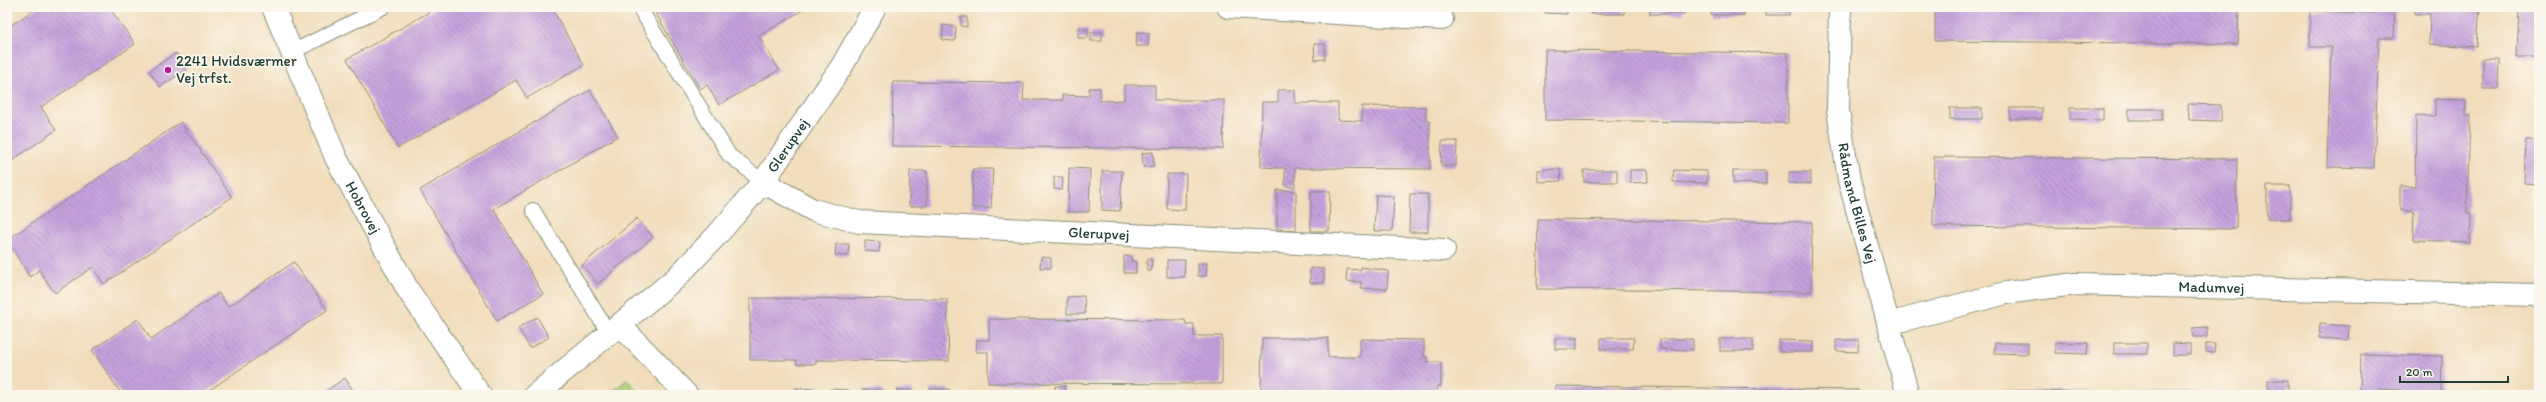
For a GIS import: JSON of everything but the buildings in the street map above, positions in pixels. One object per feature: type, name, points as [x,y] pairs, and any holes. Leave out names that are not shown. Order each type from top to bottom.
[{"type":"street","name":"Hobrovej","points":[[273,7],[336,158],[401,276],[480,395]]},
{"type":"street","name":"Glerupvej","points":[[535,395],[676,278],[763,182],[842,66],[875,7]]},
{"type":"street","points":[[1228,7],[1442,19]]},
{"type":"street","name":"Rådmand Billes Vej","points":[[1840,7],[1838,110],[1849,180],[1908,395]]},
{"type":"street","name":"Glerupvej","points":[[763,182],[813,210],[859,222],[1444,250]]},
{"type":"street","name":"Madumvej","points":[[1888,324],[2006,293],[2075,284],[2539,295]]},
{"type":"street","points":[[615,330],[687,395]]},
{"type":"lane","points":[[292,52],[382,7]]},
{"type":"lane","points":[[639,7],[729,155],[763,182]]},
{"type":"lane","points":[[533,210],[615,330]]},
{"type":"green space","points":[[627,379],[641,395],[609,395]]},
{"type":"place","name":"2241 Hvidsværmer Vej trfst.","points":[[168,70]]}]
